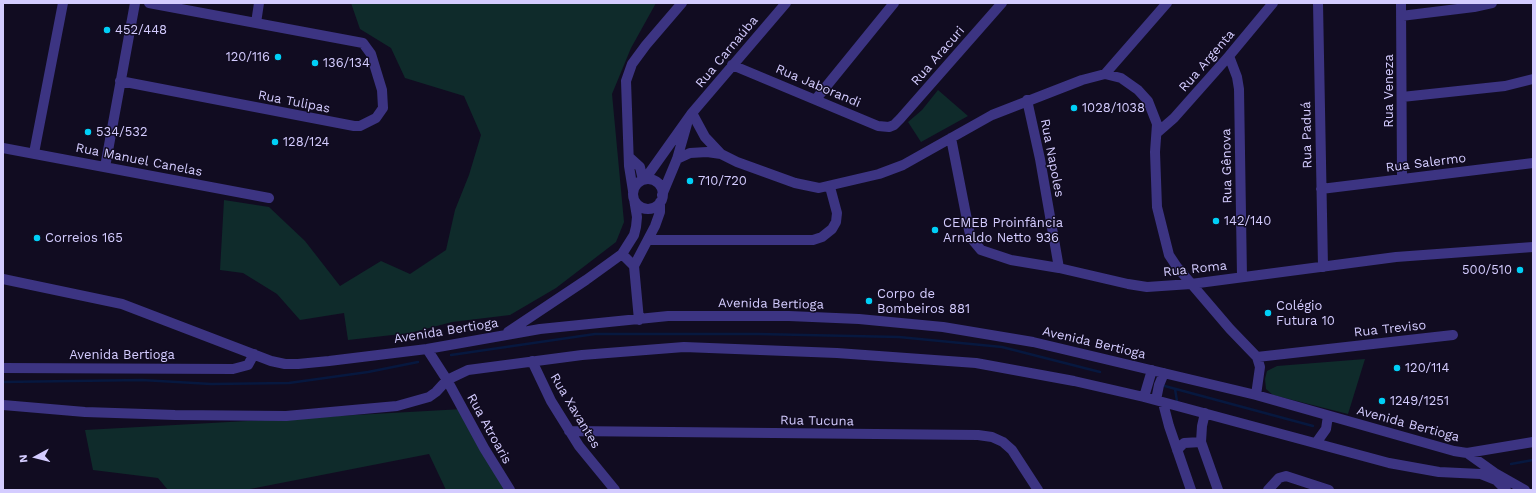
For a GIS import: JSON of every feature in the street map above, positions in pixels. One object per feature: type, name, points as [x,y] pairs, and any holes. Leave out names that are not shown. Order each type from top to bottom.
[{"type":"street","points":[[34,153],[63,3]]},
{"type":"street","points":[[105,167],[135,3]]},
{"type":"street","points":[[149,3],[256,23],[259,3]]},
{"type":"street","points":[[504,335],[622,254],[634,235],[637,217],[629,173],[625,87],[628,71],[646,45],[682,3]]},
{"type":"street","name":"Rua Carnaúba","points":[[644,179],[690,116],[786,3]]},
{"type":"street","points":[[816,99],[894,3]]},
{"type":"street","name":"Rua Aracuri","points":[[894,125],[1002,3]]},
{"type":"street","points":[[1105,74],[1167,3]]},
{"type":"street","name":"Rua Argenta","points":[[1158,132],[1174,118],[1229,56],[1273,3]]},
{"type":"street","name":"Rua Paduá","points":[[1318,3],[1323,267]]},
{"type":"street","name":"Rua Veneza","points":[[1401,3],[1402,178]]},
{"type":"street","points":[[1401,16],[1474,7],[1492,3]]},
{"type":"street","name":"Rua Tulipas","points":[[120,82],[344,125],[360,126],[376,118],[383,108],[384,102],[382,90],[371,54],[367,47],[357,41],[256,23]]},
{"type":"street","name":"Rua Gênova","points":[[1229,56],[1237,77],[1239,88],[1242,277]]},
{"type":"street","name":"Rua Jaborandi","points":[[732,65],[878,126],[883,127],[894,125]]},
{"type":"street","points":[[690,116],[704,137],[721,154],[737,162],[795,183],[810,187],[830,187],[879,174],[903,165],[992,115],[1027,100],[1095,76],[1105,74],[1121,78],[1138,90],[1155,115],[1158,132],[1156,152],[1157,207],[1168,255],[1230,330],[1252,350],[1257,357],[1260,367],[1256,395]]},
{"type":"street","points":[[1402,97],[1505,86],[1533,79]]},
{"type":"street","name":"Rua Napoles","points":[[1027,100],[1040,159],[1058,268]]},
{"type":"street","points":[[633,195],[641,207],[646,208],[651,208],[661,199],[677,159],[690,116]]},
{"type":"street","name":"Rua Roma","points":[[952,138],[968,230],[976,246],[991,254],[1147,287],[1191,284],[1396,257],[1533,247]]},
{"type":"street","name":"Rua Manuel Canelas","points":[[3,148],[269,198]]},
{"type":"street","points":[[677,159],[690,153],[707,152],[721,154]]},
{"type":"street","points":[[629,157],[640,167],[644,179]]},
{"type":"street","name":"Rua Salermo","points":[[1321,189],[1533,163]]},
{"type":"street","points":[[633,195],[636,185],[644,179],[657,182],[660,186],[660,212],[648,240],[634,266],[639,320]]},
{"type":"street","points":[[648,240],[813,240],[822,237],[832,230],[836,222],[837,213],[830,187]]},
{"type":"street","points":[[622,254],[634,266]]},
{"type":"street","points":[[3,279],[122,304],[254,354]]},
{"type":"street","name":"Avenida Bertioga","points":[[3,368],[233,369],[248,364],[254,354],[271,361],[298,364],[427,349],[540,329],[668,316],[789,316],[900,323],[996,335],[1256,395],[1467,453],[1533,442]]},
{"type":"street","name":"Rua Treviso","points":[[1257,357],[1453,335]]},
{"type":"street","points":[[3,406],[143,414],[286,416],[397,406],[429,397],[447,380],[468,370],[618,351],[684,347],[736,348],[938,359],[991,365],[1105,387],[1414,469],[1439,472],[1471,472],[1481,474],[1496,480],[1506,490]]},
{"type":"street","name":"Rua Atroaris","points":[[427,349],[447,380],[484,448],[510,490]]},
{"type":"street","name":"Rua Xavantes","points":[[532,361],[551,401],[569,431],[588,459],[616,490]]},
{"type":"street","points":[[1144,397],[1152,370]]},
{"type":"street","points":[[1164,373],[1157,391],[1191,490]]},
{"type":"street","points":[[1205,413],[1201,442],[1218,490]]},
{"type":"street","points":[[1316,443],[1326,429],[1328,416]]},
{"type":"street","name":"Rua Tucuna","points":[[569,431],[978,435],[997,440],[1012,450],[1038,490]]},
{"type":"street","points":[[1177,450],[1184,443],[1201,442]]},
{"type":"street","points":[[1467,453],[1495,473],[1525,490]]},
{"type":"street","points":[[1268,490],[1282,476],[1326,490]]},
{"type":"green space","points":[[351,3],[656,3],[631,48],[612,94],[624,222],[616,242],[556,288],[510,315],[452,322],[410,333],[348,340],[344,313],[300,320],[277,294],[243,273],[220,270],[224,200],[269,207],[305,241],[340,286],[381,261],[410,274],[446,250],[455,210],[469,175],[481,135],[464,96],[405,78],[391,48],[360,29]]},
{"type":"green space","points":[[938,90],[968,116],[921,142],[908,122],[922,110]]},
{"type":"green space","points":[[1365,359],[1348,414],[1273,395],[1266,389],[1265,379],[1267,371],[1277,366]]},
{"type":"green space","points":[[463,409],[507,490],[446,490],[429,454],[245,490],[168,490],[158,478],[93,470],[85,430]]},
{"type":"waterway","points":[[451,355],[595,334],[758,334],[899,337],[1002,347],[1100,372]]},
{"type":"waterway","points":[[3,382],[142,380],[211,384],[289,383],[368,372],[418,362]]},
{"type":"waterway","points":[[1161,385],[1313,426]]},
{"type":"waterway","points":[[1175,389],[1177,401]]},
{"type":"waterway","points":[[1511,464],[1533,460]]},
{"type":"place","name":"452/448","points":[[107,30]]},
{"type":"place","name":"120/116","points":[[278,57]]},
{"type":"place","name":"136/134","points":[[315,63]]},
{"type":"place","name":"1028/1038","points":[[1074,108]]},
{"type":"place","name":"534/532","points":[[88,132]]},
{"type":"place","name":"128/124","points":[[275,142]]},
{"type":"place","name":"710/720","points":[[690,181]]},
{"type":"place","name":"142/140","points":[[1216,221]]},
{"type":"place","name":"CEMEB Proinfância Arnaldo Netto 936","points":[[935,230]]},
{"type":"place","name":"Correios 165","points":[[37,238]]},
{"type":"place","name":"500/510","points":[[1520,270]]},
{"type":"place","name":"Corpo de Bombeiros 881","points":[[869,301]]},
{"type":"place","name":"Colégio Futura 10","points":[[1268,313]]},
{"type":"place","name":"120/114","points":[[1397,368]]},
{"type":"place","name":"1249/1251","points":[[1382,401]]}]
